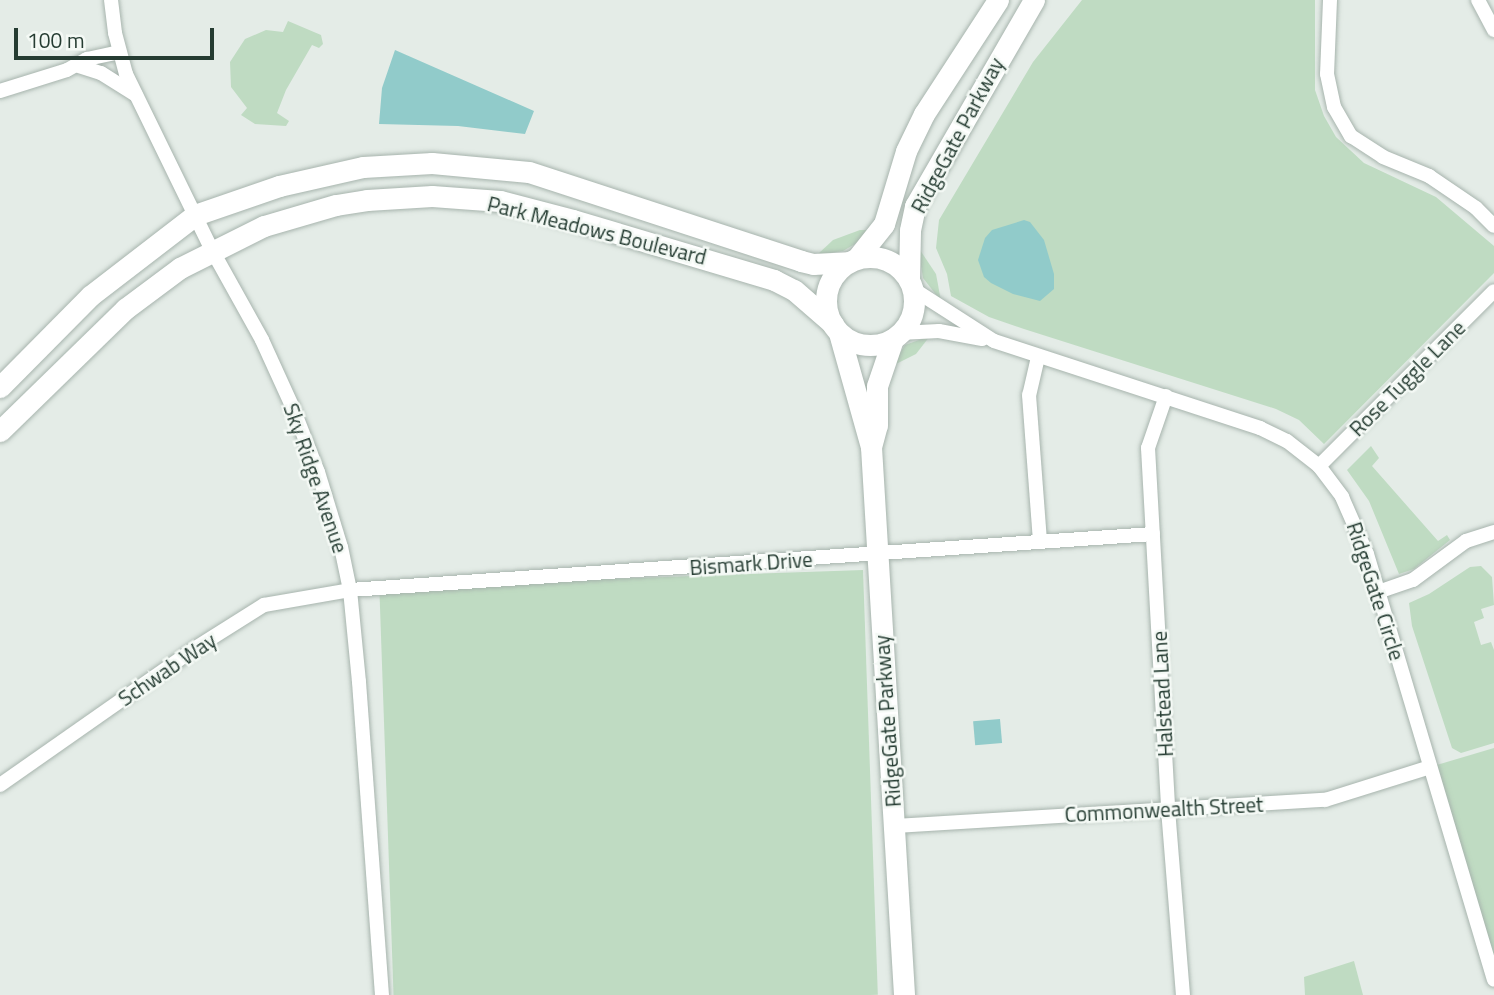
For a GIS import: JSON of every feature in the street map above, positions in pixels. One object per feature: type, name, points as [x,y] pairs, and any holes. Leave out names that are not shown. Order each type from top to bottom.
[{"type":"main road","name":"RidgeGate Parkway","points":[[904,995],[871,447],[826,295],[833,276],[852,260],[884,224],[906,151],[924,114],[998,0]]},
{"type":"main road","name":"RidgeGate Parkway","points":[[871,447],[877,425],[877,386],[896,336],[914,310],[910,230],[915,206],[1034,0]]},
{"type":"main road","name":"Park Meadows Boulevard","points":[[0,387],[90,296],[195,215],[279,186],[330,173],[395,164],[473,165],[529,172],[801,261],[813,264],[852,260]]},
{"type":"main road","name":"Park Meadows Boulevard","points":[[0,431],[125,309],[170,275],[212,250],[276,222],[347,203],[432,196],[500,201],[625,234],[774,280],[794,290],[836,329]]},
{"type":"main road","points":[[852,260],[887,259],[911,284]]},
{"type":"main road","points":[[836,329],[848,339],[868,345],[896,336]]},
{"type":"street","name":"Sky Ridge Avenue","points":[[111,0],[119,52],[135,95],[212,250],[262,340],[293,408],[318,472],[341,547],[350,590],[382,995]]},
{"type":"street","points":[[1329,0],[1327,74],[1334,107],[1351,136],[1383,157],[1429,176],[1476,208],[1494,226]]},
{"type":"street","points":[[1478,0],[1494,30]]},
{"type":"street","points":[[0,91],[79,66],[87,59],[119,52]]},
{"type":"street","points":[[79,66],[101,73],[135,95]]},
{"type":"street","name":"RidgeGate Circle","points":[[911,284],[994,341]]},
{"type":"street","name":"Rose Tuggle Lane","points":[[1319,466],[1494,291]]},
{"type":"street","name":"RidgeGate Circle","points":[[896,336],[939,331],[994,341],[1260,428],[1295,447],[1319,466],[1342,497],[1358,528],[1494,979]]},
{"type":"street","points":[[1038,357],[1029,395],[1040,542]]},
{"type":"street","name":"Halstead Lane","points":[[1166,396],[1148,448],[1168,809],[1183,995]]},
{"type":"street","points":[[1378,592],[1413,580],[1466,541],[1494,532]]},
{"type":"street","name":"Bismark Drive","points":[[350,590],[1153,534]]},
{"type":"street","name":"Schwab Way","points":[[0,785],[194,649],[264,605],[350,590]]},
{"type":"street","name":"Commonwealth Street","points":[[894,826],[1325,800],[1430,767]]},
{"type":"green space","points":[[1082,0],[1315,0],[1315,90],[1324,116],[1336,137],[1364,163],[1436,197],[1494,246],[1494,273],[1324,444],[1299,420],[1276,409],[989,317],[951,296],[947,274],[936,248],[939,220],[1033,62]]},
{"type":"green space","points":[[288,21],[321,35],[323,44],[319,48],[312,45],[286,90],[277,113],[289,121],[286,126],[255,124],[241,115],[247,108],[231,87],[230,62],[245,39],[266,30],[283,32]]},
{"type":"green space","points":[[860,230],[870,230],[843,251],[817,255],[833,240]]},
{"type":"green space","points":[[918,247],[936,274],[941,301],[923,278]]},
{"type":"green space","points":[[930,336],[916,354],[892,366],[905,345]]},
{"type":"green space","points":[[1371,446],[1379,458],[1372,466],[1438,541],[1447,535],[1450,540],[1414,569],[1399,574],[1369,501],[1347,470]]},
{"type":"green space","points":[[1481,566],[1492,577],[1494,605],[1481,609],[1484,618],[1474,622],[1481,645],[1491,642],[1494,650],[1494,743],[1461,753],[1452,748],[1412,626],[1409,603],[1429,594],[1470,567]]},
{"type":"green space","points":[[863,570],[878,995],[394,995],[379,587]]},
{"type":"green space","points":[[1494,748],[1494,979],[1430,767]]},
{"type":"green space","points":[[1354,961],[1363,995],[1305,995],[1304,977]]},
{"type":"water","points":[[395,50],[534,111],[525,134],[458,126],[379,124],[382,88]]},
{"type":"water","points":[[1024,220],[1030,222],[1044,240],[1054,274],[1054,289],[1040,301],[1013,294],[991,283],[984,277],[978,260],[985,238],[992,230]]},
{"type":"water","points":[[1000,719],[1002,743],[975,745],[973,721]]}]
